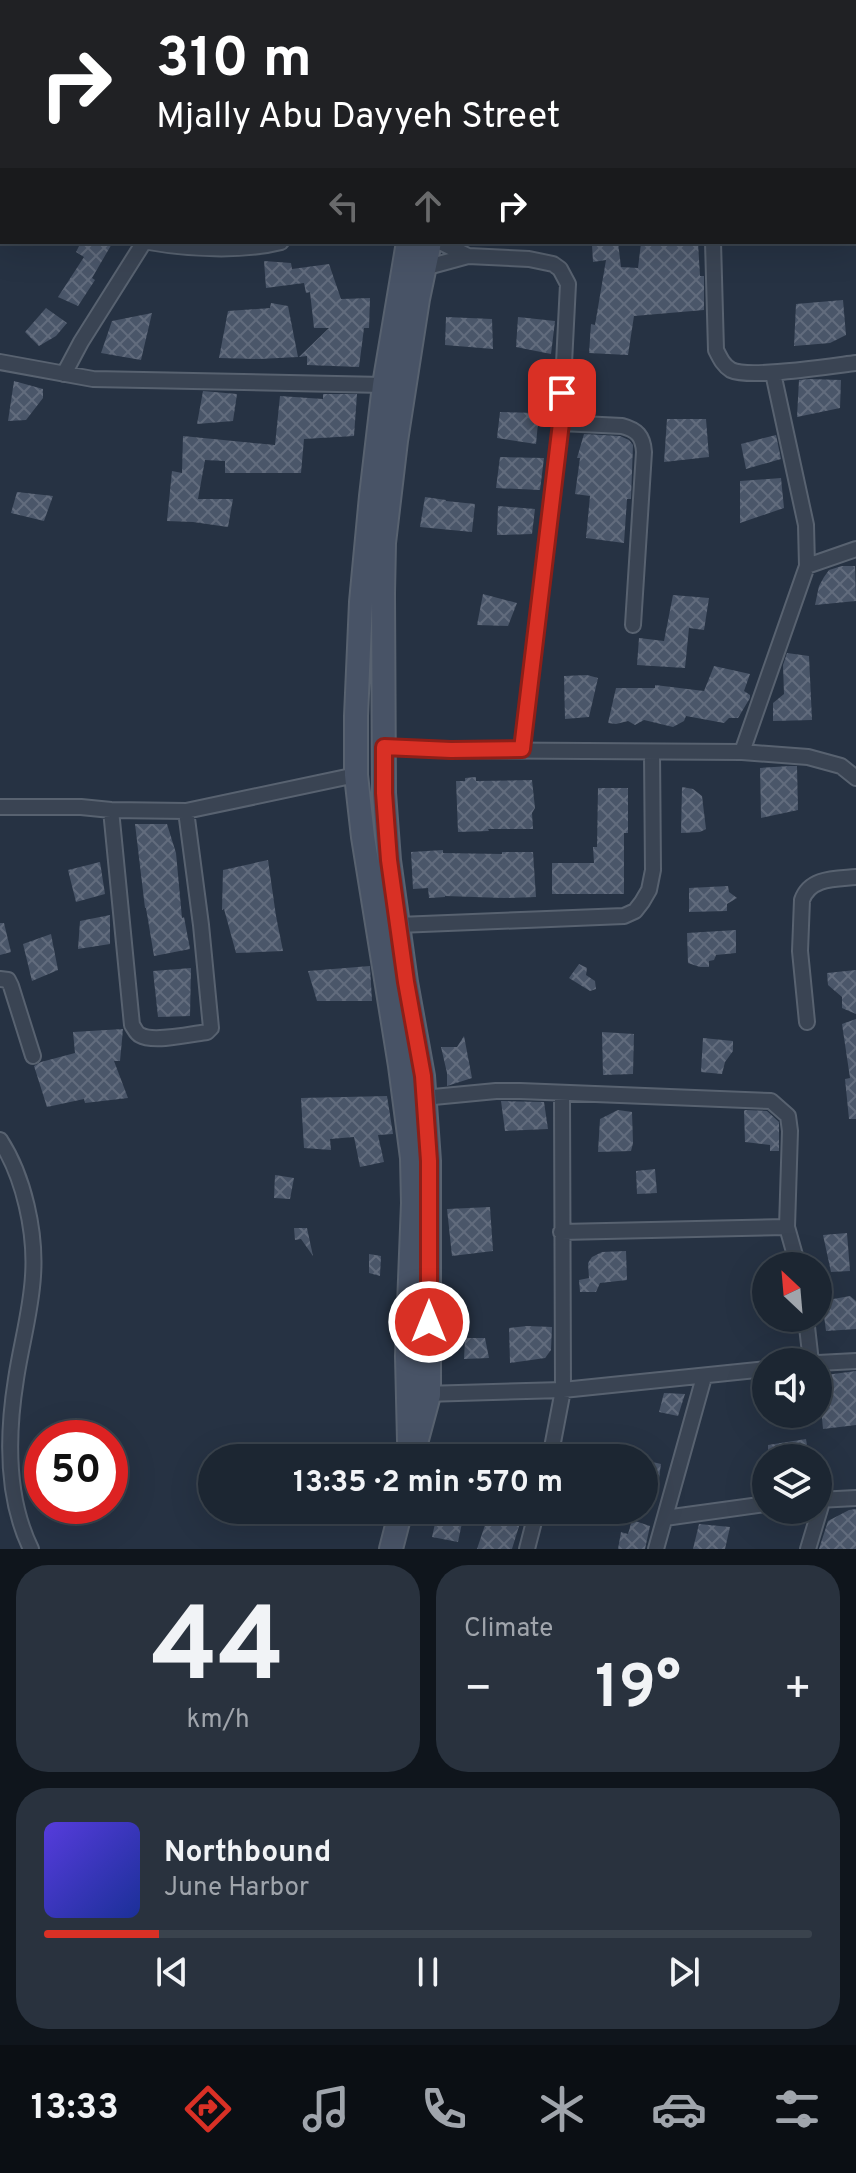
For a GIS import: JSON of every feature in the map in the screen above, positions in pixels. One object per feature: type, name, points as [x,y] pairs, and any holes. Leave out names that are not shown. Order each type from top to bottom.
[{"type":"main road","points":[[408,244],[384,385],[380,496],[384,543],[384,793],[389,860],[423,1076],[429,1161],[418,1393],[413,1444]]},
{"type":"main road","points":[[418,1393],[407,1326],[412,1158],[356,775],[360,629],[380,496],[398,428],[430,244]]},
{"type":"main road","points":[[391,1549],[397,1524]]},
{"type":"street","points":[[64,374],[81,342],[145,244]]},
{"type":"street","points":[[160,244],[214,247],[266,244]]},
{"type":"street","points":[[444,244],[468,256]]},
{"type":"street","points":[[713,244],[716,350],[721,361],[730,369],[773,373],[856,363]]},
{"type":"street","points":[[424,268],[468,256],[529,259],[553,264],[560,269],[568,284],[561,423],[522,749]]},
{"type":"street","points":[[0,362],[93,379],[384,385]]},
{"type":"street","points":[[742,752],[807,566],[806,525],[773,373]]},
{"type":"street","points":[[561,423],[622,426],[632,428],[642,438],[644,452],[633,625]]},
{"type":"street","points":[[807,566],[856,549]]},
{"type":"street","points":[[384,747],[742,752],[808,757],[841,766],[856,778]]},
{"type":"street","points":[[398,925],[624,916],[635,911],[649,890],[653,870],[652,752]]},
{"type":"street","points":[[0,807],[186,811],[356,775]]},
{"type":"street","points":[[111,810],[132,1025],[139,1035],[146,1038],[207,1032],[211,1028],[186,811]]},
{"type":"street","points":[[807,1022],[800,951],[800,915],[804,893],[817,882],[856,877]]},
{"type":"street","points":[[0,979],[8,980],[11,986],[33,1056]]},
{"type":"street","points":[[423,1098],[496,1091],[771,1101],[788,1116],[787,1227],[794,1252]]},
{"type":"street","points":[[553,1444],[563,1390],[562,1094]]},
{"type":"street","points":[[0,1140],[8,1152],[24,1194],[30,1227],[33,1273],[11,1417],[10,1454],[16,1509],[31,1549]]},
{"type":"street","points":[[561,1232],[787,1227]]},
{"type":"street","points":[[832,1362],[856,1361]]},
{"type":"street","points":[[418,1393],[563,1390],[752,1371]]},
{"type":"street","points":[[656,1549],[704,1377]]},
{"type":"street","points":[[832,1499],[856,1498]]},
{"type":"street","points":[[665,1518],[752,1506]]},
{"type":"street","points":[[527,1549],[533,1524]]},
{"type":"street","points":[[808,1549],[815,1524]]},
{"type":"building","points":[[80,244],[112,244],[92,278],[95,280],[78,306],[58,297],[84,257],[76,252]]},
{"type":"building","points":[[618,244],[621,267],[638,268],[641,244],[698,244],[700,276],[704,276],[704,310],[634,316],[628,355],[589,353],[591,324],[595,325],[606,260],[593,262],[592,245]]},
{"type":"building","points":[[264,261],[291,263],[292,269],[329,264],[341,299],[370,298],[369,328],[364,328],[359,367],[307,365],[307,356],[299,357],[329,328],[314,328],[310,292],[306,293],[304,283],[266,288]]},
{"type":"building","points":[[843,300],[846,335],[830,343],[794,346],[796,304]]},
{"type":"building","points":[[271,303],[288,306],[298,357],[219,358],[228,311],[270,308]]},
{"type":"building","points":[[46,308],[67,323],[56,336],[39,346],[25,332]]},
{"type":"building","points":[[152,313],[141,360],[101,353],[112,321]]},
{"type":"building","points":[[446,317],[492,319],[493,349],[445,345]]},
{"type":"building","points":[[518,317],[555,321],[551,354],[516,347]]},
{"type":"building","points":[[799,380],[841,380],[840,408],[797,417]]},
{"type":"building","points":[[14,381],[43,389],[43,398],[26,420],[8,421]]},
{"type":"building","points":[[203,391],[237,394],[233,421],[197,424]]},
{"type":"building","points":[[323,394],[357,394],[354,436],[304,439],[301,473],[225,473],[225,461],[205,460],[198,499],[233,499],[228,527],[167,521],[172,471],[182,473],[183,436],[275,445],[280,396],[323,399]]},
{"type":"building","points":[[500,412],[539,413],[536,444],[497,438]]},
{"type":"building","points":[[667,419],[706,419],[709,457],[664,462]]},
{"type":"building","points":[[584,434],[620,436],[633,445],[631,499],[627,499],[624,543],[586,538],[590,496],[575,494],[580,458],[577,458]]},
{"type":"building","points":[[776,435],[781,459],[746,469],[741,444]]},
{"type":"building","points":[[500,457],[544,458],[540,490],[496,488]]},
{"type":"building","points":[[781,478],[784,508],[740,523],[740,481]]},
{"type":"building","points":[[17,492],[53,496],[44,521],[11,513]]},
{"type":"building","points":[[425,497],[475,504],[472,532],[420,527]]},
{"type":"building","points":[[498,506],[535,509],[532,534],[497,535]]},
{"type":"building","points":[[855,566],[856,601],[815,605],[824,577],[829,570]]},
{"type":"building","points":[[483,594],[517,603],[508,626],[477,625]]},
{"type":"building","points":[[673,595],[709,598],[704,630],[689,628],[685,668],[637,665],[639,638],[664,641]]},
{"type":"building","points":[[787,653],[809,656],[812,720],[773,721],[773,703],[784,694],[783,665]]},
{"type":"building","points":[[714,666],[750,674],[744,691],[750,698],[738,718],[729,718],[724,723],[686,716],[684,721],[673,727],[644,720],[635,725],[628,721],[608,723],[616,688],[655,688],[655,685],[704,691]]},
{"type":"building","points":[[564,676],[598,678],[589,717],[565,719]]},
{"type":"building","points":[[797,766],[798,810],[761,818],[760,768]]},
{"type":"building","points":[[476,777],[476,781],[532,780],[535,808],[532,813],[533,829],[458,832],[456,781]]},
{"type":"building","points":[[682,787],[693,789],[702,796],[706,829],[700,832],[681,833]]},
{"type":"building","points":[[598,788],[628,788],[624,894],[552,894],[552,863],[594,863]]},
{"type":"building","points":[[135,824],[167,824],[176,853],[182,918],[190,949],[154,956]]},
{"type":"building","points":[[443,850],[443,853],[533,852],[536,897],[429,898],[428,888],[413,889],[411,852]]},
{"type":"building","points":[[268,860],[283,951],[236,953],[222,910],[223,870]]},
{"type":"building","points":[[100,862],[105,894],[76,902],[68,870]]},
{"type":"building","points":[[728,886],[729,892],[737,898],[727,904],[727,911],[689,912],[689,888]]},
{"type":"building","points":[[110,915],[110,944],[78,949],[80,921]]},
{"type":"building","points":[[0,923],[4,923],[11,952],[0,955]]},
{"type":"building","points":[[736,930],[736,953],[716,955],[714,960],[709,961],[709,967],[688,963],[687,933]]},
{"type":"building","points":[[51,934],[58,970],[32,981],[23,944]]},
{"type":"building","points":[[579,964],[587,968],[586,975],[595,981],[596,989],[590,991],[569,978]]},
{"type":"building","points":[[370,966],[372,1001],[317,1001],[308,971]]},
{"type":"building","points":[[191,968],[190,1016],[158,1017],[153,971]]},
{"type":"building","points":[[856,970],[856,1014],[842,1008],[842,997],[828,985],[827,973]]},
{"type":"building","points":[[856,1019],[856,1119],[849,1119],[845,1079],[850,1078],[842,1024]]},
{"type":"building","points":[[123,1029],[120,1061],[114,1061],[128,1098],[85,1103],[84,1099],[47,1107],[34,1066],[75,1053],[73,1032]]},
{"type":"building","points":[[602,1032],[634,1034],[633,1074],[603,1075]]},
{"type":"building","points":[[464,1036],[472,1078],[447,1086],[441,1047],[457,1047]]},
{"type":"building","points":[[703,1038],[733,1041],[733,1051],[725,1062],[722,1074],[701,1072]]},
{"type":"building","points":[[387,1096],[393,1134],[378,1135],[384,1162],[360,1167],[354,1137],[330,1139],[331,1150],[304,1148],[301,1098]]},
{"type":"building","points":[[501,1101],[544,1102],[548,1129],[505,1131]]},
{"type":"building","points":[[618,1110],[632,1112],[631,1151],[598,1152],[600,1119]]},
{"type":"building","points":[[745,1110],[767,1111],[779,1122],[779,1151],[770,1151],[770,1145],[745,1142]]},
{"type":"building","points":[[655,1169],[657,1193],[637,1194],[636,1171]]},
{"type":"building","points":[[275,1175],[294,1178],[290,1199],[274,1198]]},
{"type":"building","points":[[490,1207],[493,1251],[452,1256],[447,1209]]},
{"type":"building","points":[[294,1228],[307,1228],[313,1256],[301,1239],[295,1240]]},
{"type":"building","points":[[847,1233],[850,1271],[832,1272],[832,1252],[827,1252],[823,1235]]},
{"type":"building","points":[[626,1251],[627,1280],[600,1283],[596,1292],[580,1292],[579,1280],[589,1278],[588,1263],[592,1257],[602,1252]]},
{"type":"building","points":[[369,1254],[381,1256],[380,1276],[369,1273]]},
{"type":"building","points":[[850,1296],[856,1301],[856,1329],[832,1331],[832,1299]]},
{"type":"building","points":[[552,1327],[551,1350],[545,1358],[510,1363],[509,1328]]},
{"type":"building","points":[[465,1338],[485,1338],[489,1358],[464,1359]]},
{"type":"building","points":[[856,1371],[856,1425],[832,1428],[832,1374]]},
{"type":"building","points":[[664,1393],[685,1394],[678,1416],[659,1412]]},
{"type":"building","points":[[806,1439],[807,1444],[774,1444]]},
{"type":"building","points":[[856,1509],[856,1549],[819,1549],[827,1524],[832,1524],[832,1519]]},
{"type":"building","points":[[435,1524],[462,1524],[458,1542],[432,1537]]},
{"type":"building","points":[[485,1524],[520,1524],[512,1549],[477,1549]]},
{"type":"building","points":[[631,1524],[650,1526],[645,1549],[618,1549],[621,1532],[628,1534]]},
{"type":"building","points":[[699,1524],[730,1527],[725,1549],[693,1549]]},
{"type":"route","points":[[429,1322],[429,1161],[423,1076],[389,860],[384,747],[522,749],[562,393]]}]
